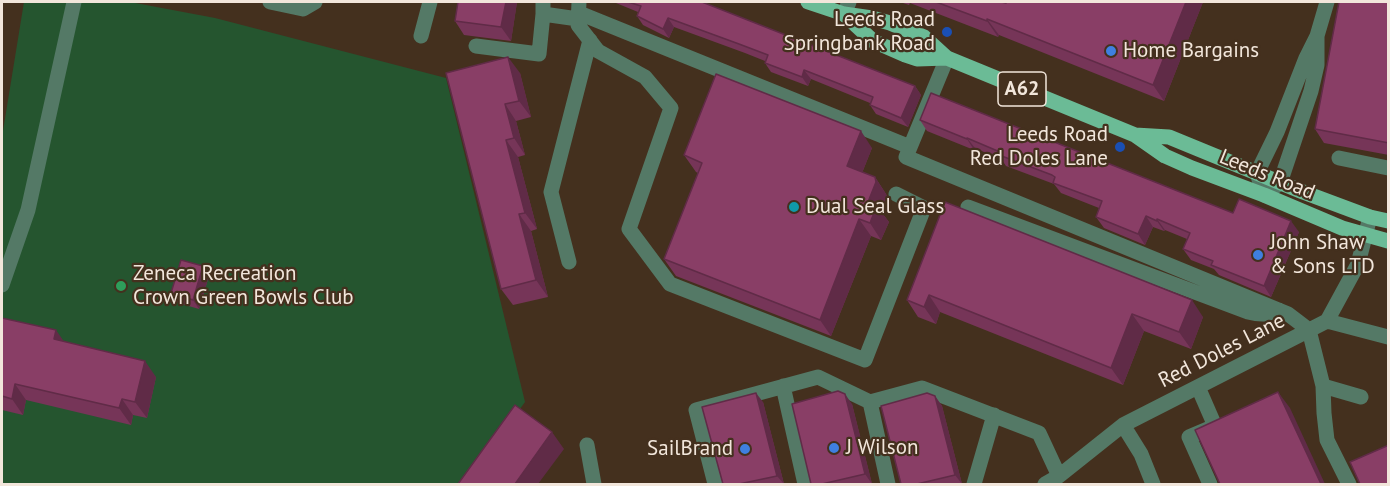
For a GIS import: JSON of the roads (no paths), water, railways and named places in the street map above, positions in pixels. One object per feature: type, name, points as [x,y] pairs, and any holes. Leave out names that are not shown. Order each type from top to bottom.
[{"type":"main road","name":"Leeds Road","points":[[808,2],[847,8],[924,38],[947,58],[1136,135],[1166,156],[1192,168],[1342,228],[1389,241]]},
{"type":"main road","name":"Leeds Road","points":[[847,8],[873,41],[917,58],[947,58]]},
{"type":"main road","name":"Leeds Road","points":[[1136,135],[1169,137],[1280,183],[1370,217],[1389,221]]},
{"type":"street","points":[[2,285],[28,210],[74,2]]},
{"type":"street","points":[[270,2],[303,9],[315,2]]},
{"type":"street","points":[[421,36],[430,2]]},
{"type":"street","points":[[1317,36],[1317,65],[1311,91],[1280,183],[1264,195],[1257,173],[1317,36],[1327,2]]},
{"type":"street","points":[[476,46],[539,54],[543,8],[579,11],[910,147]]},
{"type":"street","points":[[579,11],[578,25],[598,51],[645,77],[671,108],[629,229],[670,284],[864,360],[924,208],[896,195]]},
{"type":"street","points":[[569,262],[551,192],[590,40]]},
{"type":"street","points":[[947,58],[906,157],[1288,314],[1309,330],[1323,386],[1327,440],[1349,484]]},
{"type":"street","points":[[1339,158],[1389,168]]},
{"type":"street","points":[[968,207],[1248,312],[1261,315],[1279,310]]},
{"type":"street","points":[[1370,217],[1358,264],[1327,321],[1389,337]]},
{"type":"street","name":"Red Doles Lane","points":[[1045,484],[1059,476],[1123,425],[1327,321]]},
{"type":"street","points":[[715,484],[696,410],[818,377],[870,402],[922,388],[1039,433],[1059,476]]},
{"type":"street","points":[[1323,386],[1361,397]]},
{"type":"street","points":[[783,387],[806,484]]},
{"type":"street","points":[[1198,387],[1220,424],[1189,437],[1210,484]]},
{"type":"street","points":[[870,402],[888,484]]},
{"type":"street","points":[[974,484],[994,415]]},
{"type":"street","points":[[1123,425],[1141,454],[1153,484]]},
{"type":"street","points":[[587,445],[594,484]]},
{"type":"place","name":"Leeds Road Springbank Road","points":[[947,32]]},
{"type":"place","name":"Home Bargains","points":[[1111,51]]},
{"type":"place","name":"Leeds Road Red Doles Lane","points":[[1120,147]]},
{"type":"place","name":"Dual Seal Glass","points":[[794,207]]},
{"type":"place","name":"John Shaw & Sons LTD","points":[[1258,255]]},
{"type":"place","name":"Zeneca Recreation Crown Green Bowls Club","points":[[121,286]]},
{"type":"place","name":"J Wilson","points":[[834,448]]},
{"type":"place","name":"SailBrand","points":[[745,449]]}]
